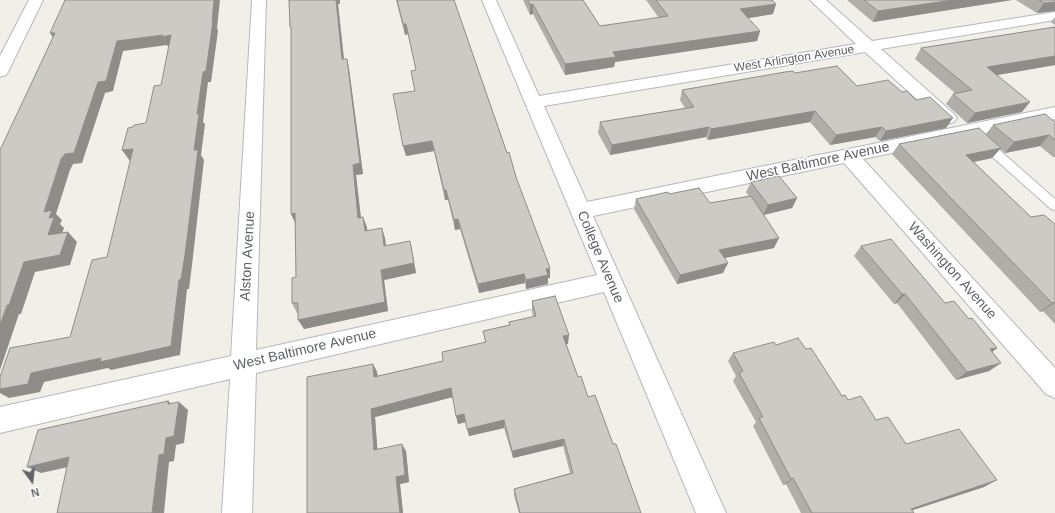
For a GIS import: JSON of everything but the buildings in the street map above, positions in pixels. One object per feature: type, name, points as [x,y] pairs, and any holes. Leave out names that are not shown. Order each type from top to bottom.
[{"type":"street","points":[[0,72],[36,0]]},
{"type":"street","name":"Alston Avenue","points":[[237,513],[259,0]]},
{"type":"street","name":"College Avenue","points":[[489,0],[711,513]]},
{"type":"street","points":[[817,0],[967,131]]},
{"type":"street","name":"West Arlington Avenue","points":[[533,102],[1055,16]]},
{"type":"street","name":"West Baltimore Avenue","points":[[580,211],[1055,113]]},
{"type":"street","name":"Washington Avenue","points":[[849,156],[1055,386]]},
{"type":"street","name":"West Baltimore Avenue","points":[[0,420],[610,281]]},
{"type":"lane","points":[[967,131],[1055,206]]}]
